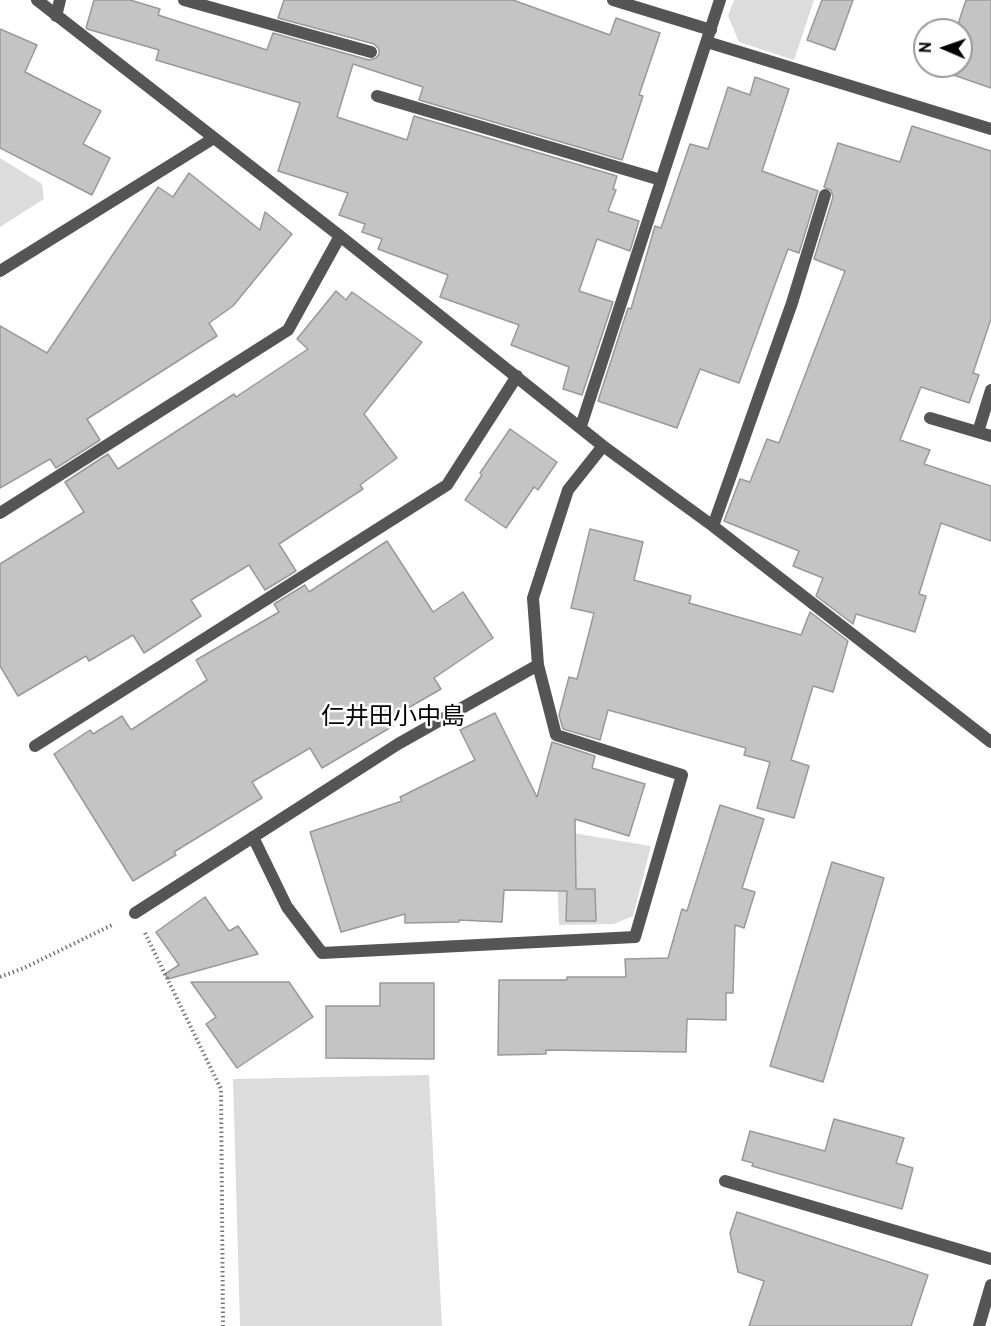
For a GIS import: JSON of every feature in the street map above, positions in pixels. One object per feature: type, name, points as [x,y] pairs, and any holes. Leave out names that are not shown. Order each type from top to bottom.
[{"type":"street","points":[[37,0],[340,236],[581,426],[603,446],[713,526],[991,742]]},
{"type":"street","points":[[56,16],[60,0]]},
{"type":"street","points":[[184,0],[371,52]]},
{"type":"street","points":[[613,0],[709,36],[991,129]]},
{"type":"street","points":[[581,426],[720,0]]},
{"type":"street","points":[[377,96],[661,180]]},
{"type":"street","points":[[0,271],[214,138]]},
{"type":"street","points":[[713,526],[792,303],[825,195]]},
{"type":"street","points":[[0,513],[288,330],[340,236]]},
{"type":"street","points":[[35,746],[447,485],[517,376]]},
{"type":"street","points":[[978,432],[991,390]]},
{"type":"street","points":[[930,418],[991,436]]},
{"type":"street","points":[[253,837],[287,907],[322,953],[635,937],[682,775],[556,735],[538,665],[533,598],[568,490],[603,446]]},
{"type":"street","points":[[135,913],[398,744],[538,665]]},
{"type":"street","points":[[725,1181],[991,1259]]},
{"type":"street","points":[[979,1326],[991,1285]]},
{"type":"path","points":[[0,977],[24,968],[135,913],[221,1089],[223,1326]]},
{"type":"shaded area","points":[[734,0],[814,0],[794,60],[739,42],[728,16]]},
{"type":"shaded area","points":[[0,158],[42,184],[44,199],[0,227]]},
{"type":"shaded area","points":[[555,830],[651,846],[633,916],[614,924],[559,925]]},
{"type":"shaded area","points":[[429,1075],[442,1326],[240,1326],[233,1079]]},
{"type":"building","points":[[94,0],[130,0],[160,9],[158,15],[267,50],[273,33],[369,60],[376,58],[379,54],[379,49],[374,44],[278,18],[284,0],[513,0],[610,35],[616,18],[660,33],[639,95],[643,96],[622,160],[419,100],[423,87],[353,64],[337,117],[407,140],[414,116],[617,176],[613,189],[616,190],[608,211],[639,221],[630,251],[597,239],[579,291],[613,302],[582,395],[563,389],[569,367],[511,345],[519,325],[440,297],[448,275],[378,249],[382,239],[362,232],[365,224],[339,215],[348,193],[278,171],[300,103],[156,60],[159,50],[87,29]]},
{"type":"building","points":[[822,0],[853,0],[835,50],[807,40]]},
{"type":"building","points":[[966,0],[991,0],[991,88],[962,78],[973,78],[973,18],[960,18]]},
{"type":"building","points":[[0,29],[37,45],[25,72],[101,111],[83,144],[110,158],[92,195],[0,148]]},
{"type":"building","points":[[755,77],[789,89],[762,171],[818,191],[799,253],[788,249],[739,383],[700,369],[677,428],[598,401],[628,308],[631,309],[655,226],[661,228],[690,144],[708,149],[728,87],[750,95]]},
{"type":"building","points":[[912,126],[991,151],[991,319],[973,373],[979,375],[969,403],[921,387],[900,440],[930,450],[924,464],[991,486],[991,541],[941,523],[919,594],[926,596],[915,632],[856,614],[853,624],[816,596],[823,578],[793,566],[799,551],[724,521],[740,479],[750,482],[767,439],[779,443],[845,271],[814,259],[833,197],[831,190],[824,187],[838,143],[900,162]]},
{"type":"building","points":[[189,173],[260,230],[265,212],[292,234],[233,306],[209,323],[217,336],[87,419],[100,440],[56,468],[50,459],[0,488],[0,326],[47,353],[158,187],[173,197]]},
{"type":"building","points":[[336,291],[346,300],[352,292],[422,342],[364,414],[397,458],[360,485],[363,489],[279,544],[296,571],[265,590],[249,565],[191,600],[201,616],[144,653],[133,635],[89,661],[86,656],[18,696],[0,666],[0,564],[84,512],[65,482],[108,454],[118,469],[234,394],[236,397],[308,349],[297,339]]},
{"type":"building","points":[[510,429],[557,462],[538,490],[534,487],[506,528],[465,500]]},
{"type":"building","points":[[590,529],[643,542],[634,580],[691,596],[689,603],[801,635],[810,612],[848,641],[833,692],[813,686],[791,760],[809,766],[794,818],[757,808],[770,762],[744,755],[746,748],[608,710],[600,740],[563,729],[559,715],[569,677],[577,679],[594,613],[571,608]]},
{"type":"building","points":[[387,541],[433,612],[463,592],[493,638],[434,678],[441,689],[389,719],[393,726],[322,768],[310,748],[252,782],[262,798],[174,852],[176,855],[133,881],[54,754],[90,730],[93,734],[122,716],[131,730],[207,680],[196,660],[279,612],[274,604],[305,585],[309,592]]},
{"type":"building","points":[[495,713],[537,797],[552,742],[595,756],[592,768],[645,784],[629,836],[575,819],[576,889],[595,889],[596,921],[566,921],[567,891],[504,890],[502,922],[459,920],[459,922],[405,923],[405,914],[341,932],[310,832],[402,801],[400,797],[475,760],[460,730]]},
{"type":"building","points":[[720,805],[764,819],[742,888],[755,892],[744,928],[735,925],[733,993],[726,993],[726,1020],[687,1019],[686,1052],[546,1050],[546,1054],[498,1055],[499,980],[626,977],[625,959],[668,958],[682,909],[687,911]]},
{"type":"building","points":[[832,862],[884,878],[823,1082],[770,1066]]},
{"type":"building","points":[[205,897],[229,931],[238,926],[258,954],[168,979],[165,974],[179,965],[156,932]]},
{"type":"building","points":[[191,982],[289,982],[313,1017],[237,1068],[206,1024],[216,1017]]},
{"type":"building","points":[[380,983],[434,983],[434,1059],[326,1058],[326,1006],[380,1006]]},
{"type":"building","points":[[834,1119],[904,1138],[896,1163],[913,1168],[902,1209],[752,1166],[753,1163],[742,1160],[750,1131],[825,1151]]},
{"type":"building","points":[[737,1212],[928,1275],[911,1326],[749,1326],[764,1281],[738,1272],[730,1233]]},
{"type":"district","name":"仁井田小中島","points":[[393,719]]}]
